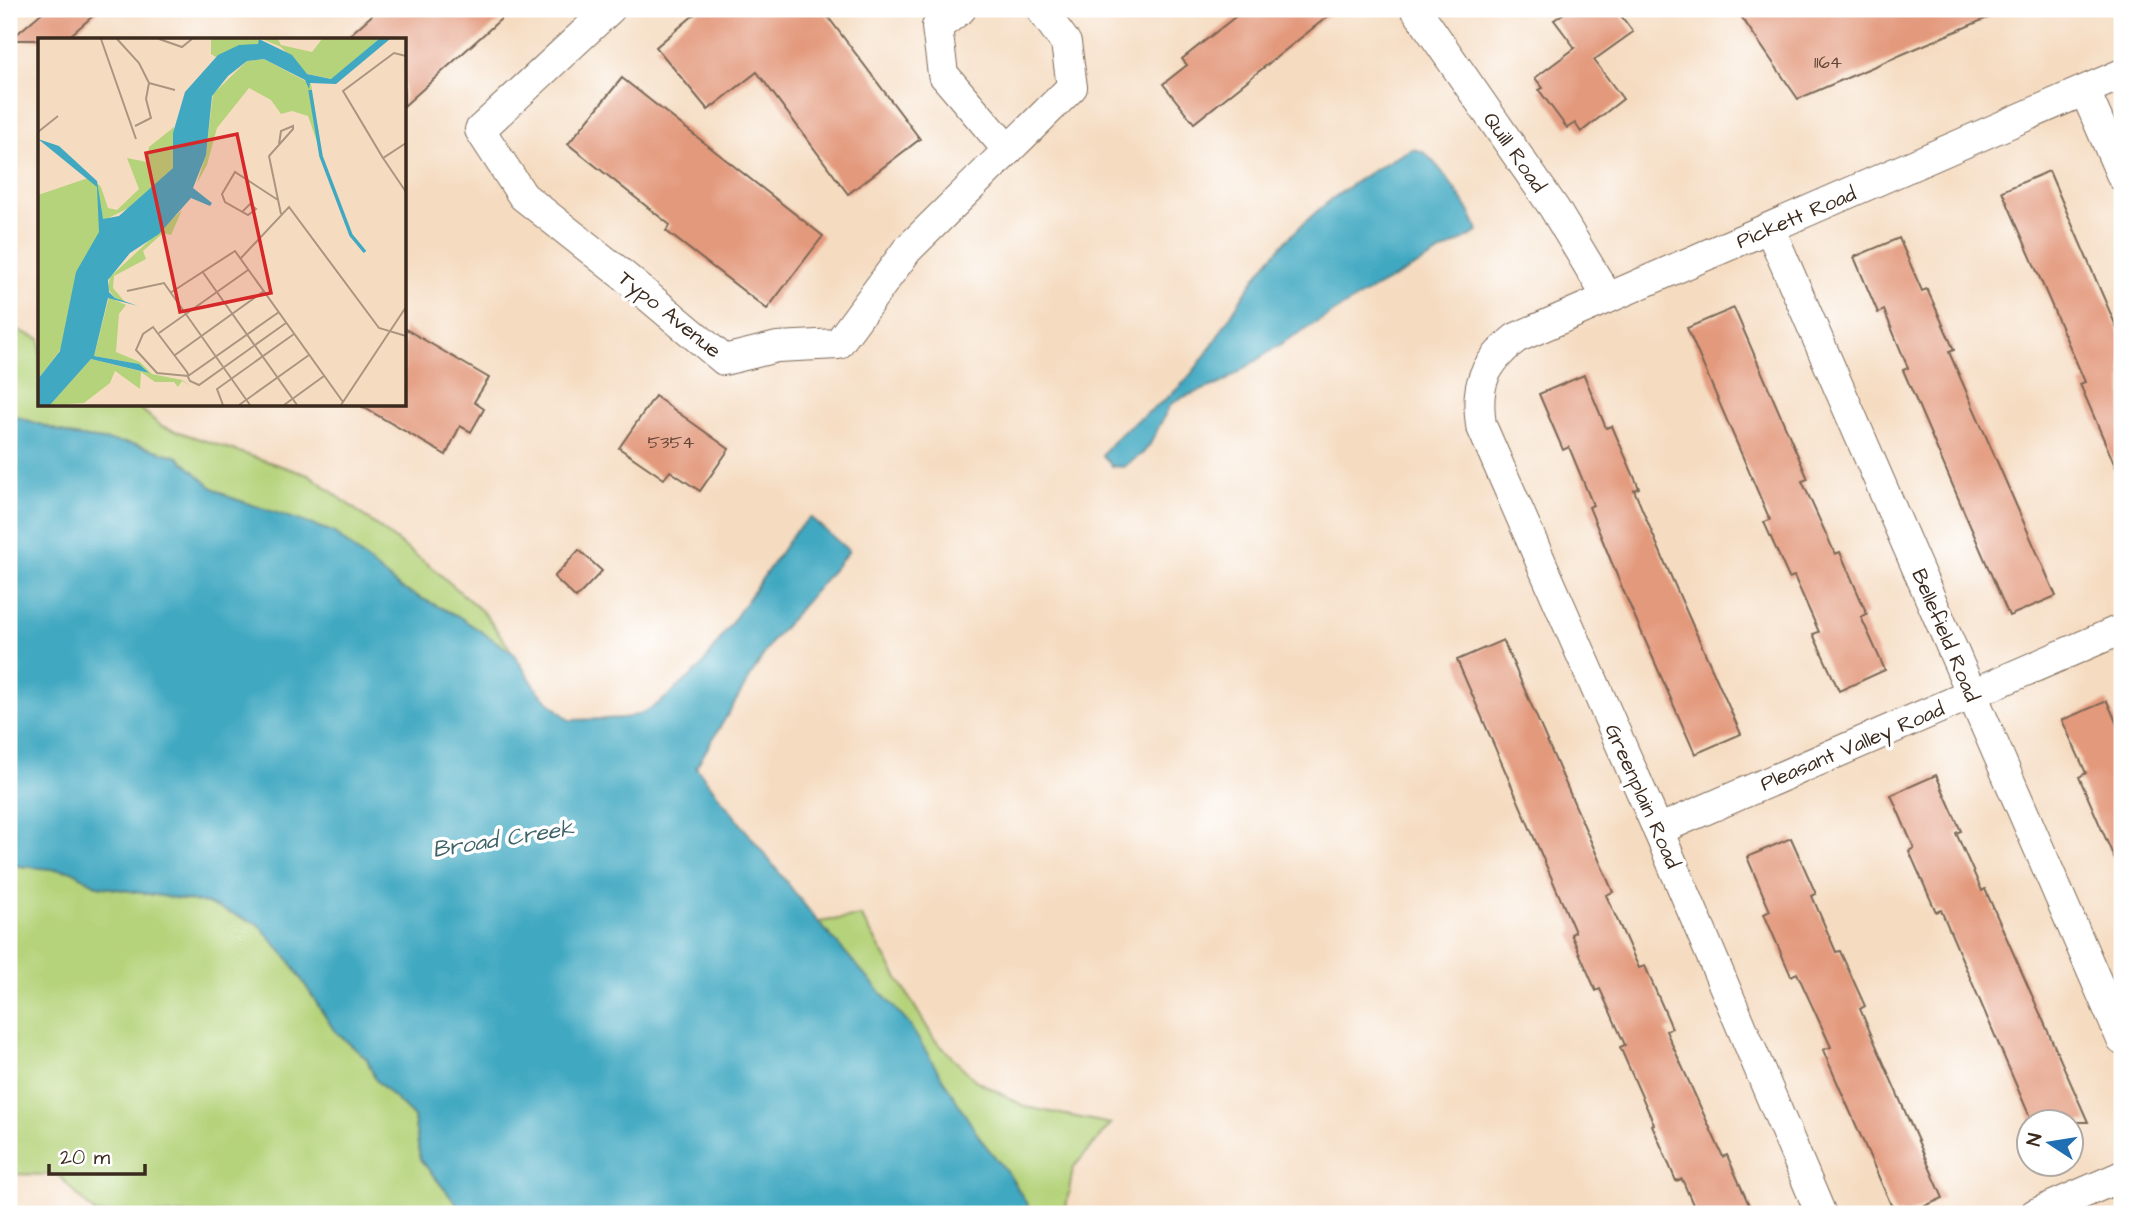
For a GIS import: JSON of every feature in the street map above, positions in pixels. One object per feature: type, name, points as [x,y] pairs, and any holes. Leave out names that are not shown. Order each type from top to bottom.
[{"type":"street","name":"Typo Avenue","points":[[610,9],[480,130],[523,196],[724,360],[777,347],[838,344],[907,250],[1072,87],[1066,43],[1041,9]]},
{"type":"street","points":[[961,9],[937,27],[943,74],[1008,150]]},
{"type":"street","name":"Quill Road","points":[[1416,9],[1554,208],[1608,298]]},
{"type":"street","name":"Pickett Road","points":[[1483,376],[1497,353],[1516,338],[2122,74]]},
{"type":"street","points":[[2085,91],[2122,176]]},
{"type":"street","name":"Bellefield Road","points":[[1770,229],[2122,1040]]},
{"type":"street","name":"Greenplain Road","points":[[1483,376],[1478,401],[1481,425],[1658,830],[1821,1214]]},
{"type":"street","name":"Pleasant Valley Road","points":[[1658,830],[2122,629]]},
{"type":"street","points":[[2035,1214],[2122,1177]]},
{"type":"green space","points":[[9,327],[38,338],[38,406],[137,406],[161,426],[311,476],[435,570],[485,614],[513,653],[458,616],[400,588],[333,532],[229,497],[210,486],[178,457],[139,445],[74,436],[9,414]]},
{"type":"green space","points":[[9,865],[72,871],[98,886],[206,903],[258,924],[288,958],[334,1030],[367,1059],[375,1079],[414,1117],[420,1159],[465,1214],[96,1214],[58,1175],[9,1174]]},
{"type":"green space","points":[[861,916],[934,1039],[975,1080],[1026,1107],[1111,1124],[1073,1168],[1065,1214],[1033,1214],[1008,1173],[818,922]]},
{"type":"water","points":[[1412,149],[1423,152],[1446,177],[1470,213],[1478,232],[1366,293],[1222,383],[1181,398],[1170,405],[1149,446],[1142,454],[1123,467],[1112,466],[1102,455],[1111,443],[1185,381],[1208,352],[1248,288],[1285,242],[1335,196]]},
{"type":"water","name":"Broad Creek","points":[[9,414],[74,436],[139,445],[178,457],[210,486],[229,497],[333,532],[400,588],[458,616],[513,653],[539,692],[569,720],[629,717],[649,709],[668,696],[701,667],[793,534],[810,517],[849,551],[772,641],[696,767],[818,922],[909,1024],[981,1140],[1008,1173],[1033,1214],[465,1214],[420,1159],[414,1117],[375,1079],[367,1059],[334,1030],[288,958],[258,924],[206,903],[98,886],[72,871],[9,865]]},
{"type":"building","points":[[46,9],[101,9],[67,38],[10,40]]},
{"type":"building","points":[[379,9],[512,9],[406,104],[406,38],[346,38]]},
{"type":"building","points":[[701,9],[822,9],[920,139],[848,194],[757,72],[708,110],[656,47]]},
{"type":"building","points":[[1245,9],[1337,9],[1194,123],[1163,84],[1187,65],[1182,59]]},
{"type":"building","points":[[1570,9],[1616,9],[1633,32],[1594,60],[1623,99],[1581,132],[1575,123],[1567,128],[1539,90],[1543,88],[1535,78],[1575,48],[1554,20]]},
{"type":"building","points":[[1736,9],[2008,9],[1798,99]]},
{"type":"building","points":[[622,78],[823,236],[767,309],[666,231],[670,225],[568,144]]},
{"type":"building","points":[[2049,171],[2122,340],[2122,482],[2080,384],[2085,382],[2002,191]]},
{"type":"building","points":[[1899,238],[1922,291],[1927,289],[1937,311],[1954,350],[1949,352],[2056,596],[2009,616],[1903,370],[1908,368],[1884,310],[1878,313],[1854,257]]},
{"type":"building","points":[[1734,308],[1808,479],[1802,481],[1835,554],[1840,552],[1867,614],[1861,617],[1885,670],[1839,691],[1813,634],[1819,632],[1794,576],[1789,578],[1764,522],[1770,520],[1687,328]]},
{"type":"building","points":[[406,329],[489,378],[474,402],[484,409],[471,432],[460,426],[446,455],[361,406],[406,406]]},
{"type":"building","points":[[1584,375],[1606,428],[1612,426],[1639,488],[1634,490],[1741,734],[1695,754],[1620,583],[1589,507],[1593,505],[1569,447],[1563,450],[1539,394]]},
{"type":"building","points":[[655,396],[729,449],[700,491],[670,471],[664,479],[619,448]]},
{"type":"building","points":[[579,550],[602,571],[576,598],[554,577]]},
{"type":"building","points":[[1503,640],[1613,892],[1606,895],[1639,968],[1645,966],[1672,1028],[1666,1031],[1723,1157],[1727,1155],[1753,1214],[1697,1214],[1682,1179],[1676,1181],[1620,1047],[1625,1045],[1600,989],[1596,991],[1571,934],[1575,932],[1457,660]]},
{"type":"building","points":[[2107,701],[2122,736],[2122,876],[2079,777],[2086,773],[2062,720]]},
{"type":"building","points":[[1936,775],[1961,831],[1956,833],[1982,891],[1985,889],[2082,1108],[2026,1108],[1941,910],[1936,912],[1909,851],[1914,848],[1891,795]]},
{"type":"building","points":[[1791,838],[1816,894],[1812,896],[1836,952],[1840,951],[1865,1006],[1860,1009],[1943,1198],[1907,1214],[1895,1214],[1823,1050],[1831,1047],[1797,973],[1791,976],[1764,914],[1770,911],[1747,857]]}]
